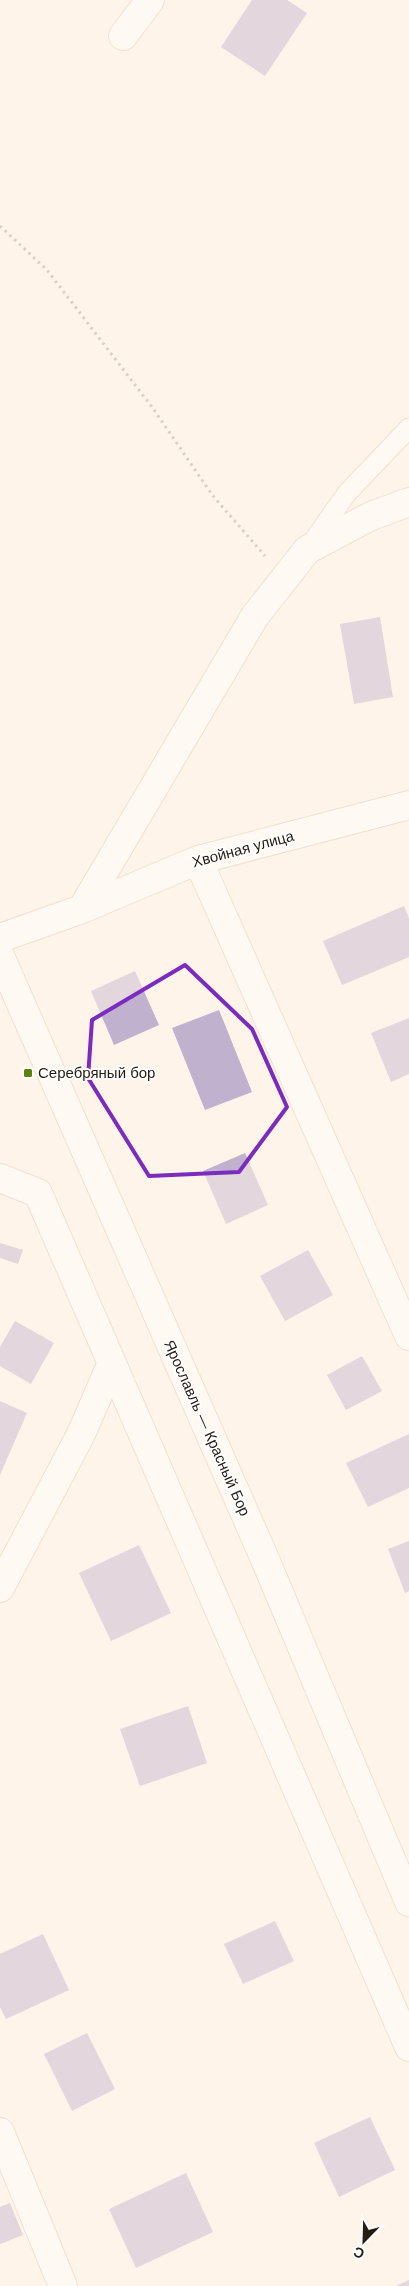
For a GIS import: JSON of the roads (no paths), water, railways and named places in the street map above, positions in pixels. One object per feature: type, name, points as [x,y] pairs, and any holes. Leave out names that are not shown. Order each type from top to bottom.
[{"type":"street","points":[[123,36],[150,0]]},
{"type":"street","points":[[82,909],[255,616],[307,550],[371,516],[409,502]]},
{"type":"street","name":"Хвойная улица","points":[[0,938],[82,909],[198,860],[409,805]]},
{"type":"street","points":[[198,860],[409,1336]]},
{"type":"street","name":"Ярославль — Красный Бор","points":[[0,956],[264,1557],[409,1902]]},
{"type":"street","points":[[0,1178],[38,1192],[409,2047]]},
{"type":"street","points":[[0,1588],[81,1434],[112,1363]]},
{"type":"street","points":[[0,2132],[63,2286]]},
{"type":"lane","points":[[307,550],[347,493],[409,428]]},
{"type":"place","name":"Серебряный бор","points":[[28,1073]]}]
